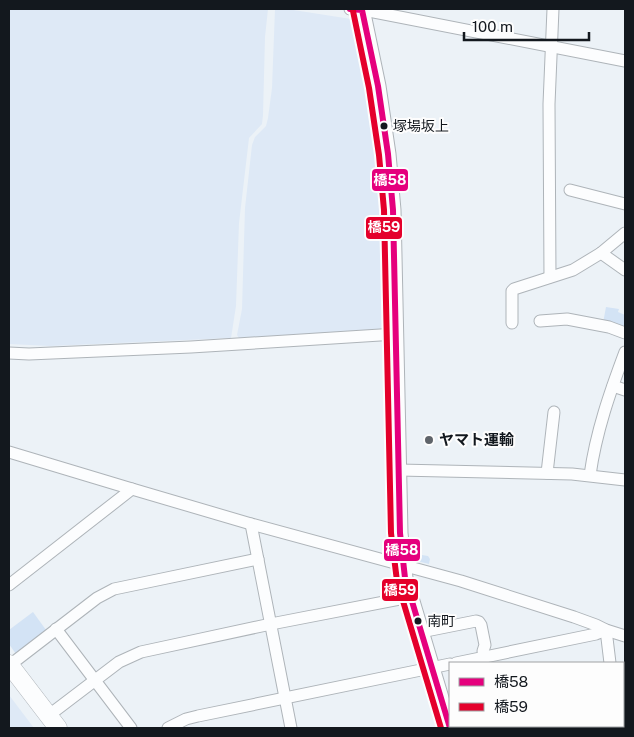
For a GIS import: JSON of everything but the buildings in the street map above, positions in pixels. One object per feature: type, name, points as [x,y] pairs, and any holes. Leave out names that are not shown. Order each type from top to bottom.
[{"type":"highway","points":[[9,669],[51,724]]},
{"type":"main road","points":[[358,9],[378,86],[388,154],[394,218],[400,533],[403,566],[410,597],[449,725]]},
{"type":"street","points":[[358,9],[625,61]]},
{"type":"street","points":[[550,277],[549,104],[553,9]]},
{"type":"street","points":[[570,190],[625,204]]},
{"type":"street","points":[[512,322],[512,291],[514,288],[570,272],[601,253],[625,233]]},
{"type":"street","points":[[601,253],[625,270]]},
{"type":"street","points":[[540,321],[567,319],[609,327],[625,333]]},
{"type":"street","points":[[9,353],[29,354],[200,347],[396,334]]},
{"type":"street","points":[[590,475],[596,437],[625,352]]},
{"type":"street","points":[[613,386],[625,390]]},
{"type":"street","points":[[547,473],[554,412]]},
{"type":"street","points":[[9,452],[251,524],[461,581],[625,636]]},
{"type":"street","points":[[399,470],[547,473],[590,475],[625,480]]},
{"type":"street","points":[[9,585],[132,489]]},
{"type":"street","points":[[251,524],[291,728]]},
{"type":"street","points":[[9,669],[56,629],[97,598],[114,589],[258,559]]},
{"type":"street","points":[[51,724],[94,681],[119,662],[141,652],[410,597]]},
{"type":"street","points":[[421,632],[478,622],[481,625],[485,645],[485,657]]},
{"type":"street","points":[[56,629],[131,728]]},
{"type":"street","points":[[461,662],[596,634],[606,630]]},
{"type":"street","points":[[606,630],[610,662]]},
{"type":"street","points":[[168,728],[186,719],[198,716],[449,664]]},
{"type":"shaded area","points":[[9,9],[268,9],[265,37],[262,124],[249,138],[239,223],[236,306],[231,338],[50,346],[9,344]]},
{"type":"shaded area","points":[[275,9],[287,9],[351,19],[353,21],[362,59],[364,82],[384,161],[388,220],[390,328],[272,337],[239,338],[237,335],[242,309],[245,208],[252,145],[255,137],[266,126],[268,118],[272,88]]},
{"type":"shaded area","points":[[606,307],[619,309],[618,312],[625,315],[625,330],[603,323]]},
{"type":"shaded area","points":[[410,553],[428,556],[430,559],[429,564],[411,559]]},
{"type":"shaded area","points":[[33,612],[46,630],[16,654],[9,644],[9,630]]},
{"type":"shaded area","points":[[9,695],[34,728],[9,728]]},
{"type":"transit line","name":"橋58","points":[[350,9],[362,10],[378,86],[388,154],[393,210],[400,533],[405,578],[449,725]]},
{"type":"transit line","name":"橋59","points":[[353,11],[369,88],[379,155],[384,210],[391,533],[397,581],[441,728]]},
{"type":"place","name":"塚場坂上","points":[[384,126]]},
{"type":"place","name":"ヤマト運輸","points":[[429,440]]},
{"type":"place","name":"南町","points":[[418,621]]}]
